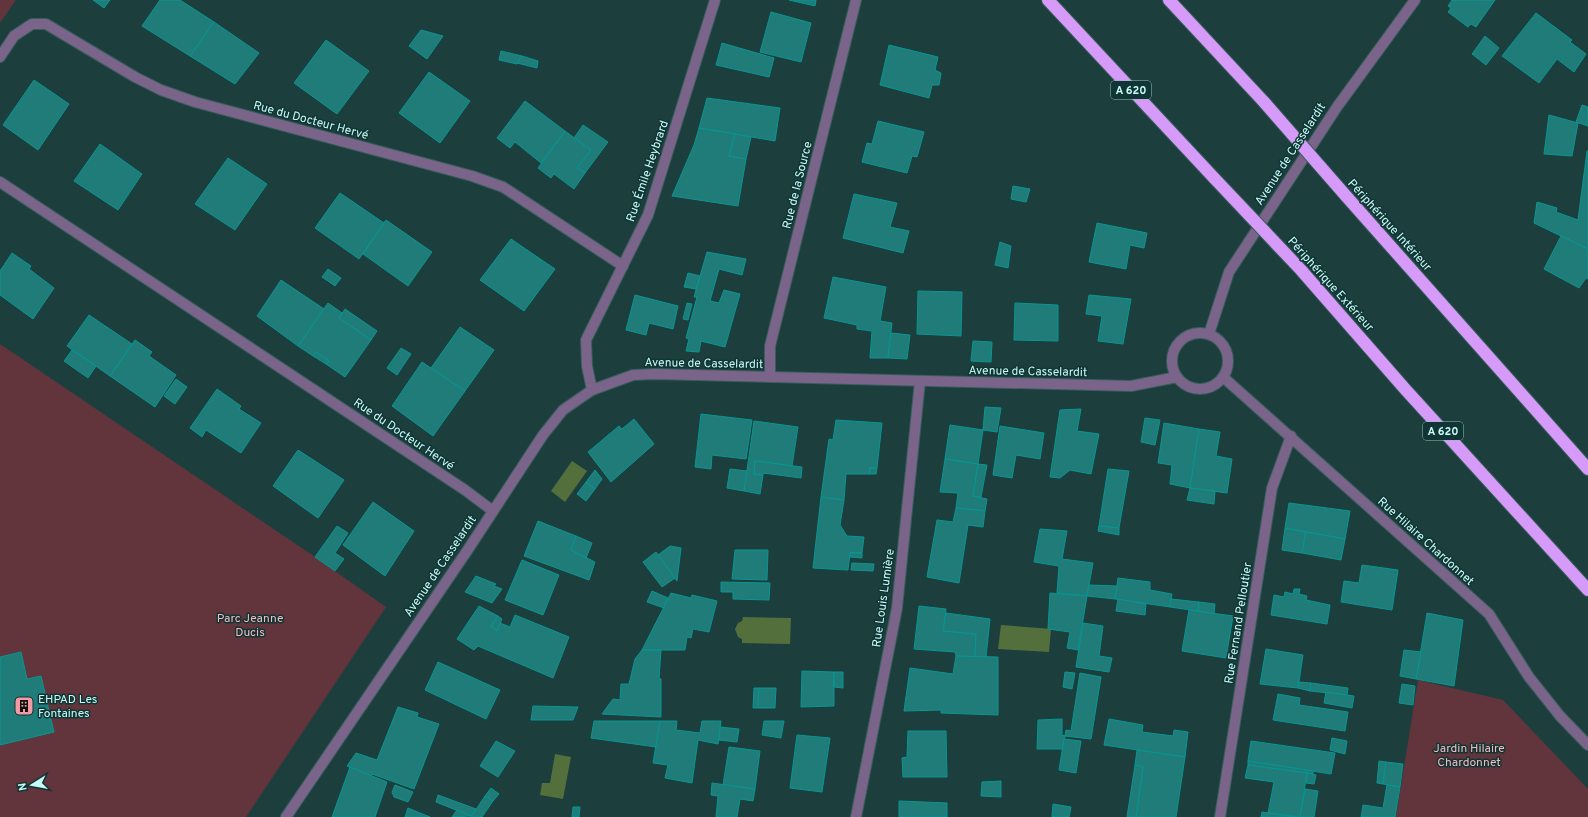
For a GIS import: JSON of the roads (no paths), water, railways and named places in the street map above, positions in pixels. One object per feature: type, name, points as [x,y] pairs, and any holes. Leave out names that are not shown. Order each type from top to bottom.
[{"type":"highway","name":"Périphérique Extérieur","points":[[1048,0],[1301,270],[1400,383],[1588,590]]},
{"type":"highway","name":"Périphérique Intérieur","points":[[1169,0],[1264,102],[1588,470]]},
{"type":"street","name":"Rue Émile Heybrard","points":[[592,390],[587,366],[586,340],[648,215],[715,0]]},
{"type":"street","name":"Rue de la Source","points":[[770,376],[770,346],[856,0]]},
{"type":"street","name":"Avenue de Casselardit","points":[[1209,334],[1229,272],[1337,107],[1415,0]]},
{"type":"street","name":"Rue du Docteur Hervé","points":[[0,57],[14,36],[32,24],[46,24],[135,77],[161,90],[195,102],[472,176],[503,187],[623,266]]},
{"type":"street","name":"Rue du Docteur Hervé","points":[[0,182],[465,490],[492,510]]},
{"type":"street","points":[[1200,333],[1209,334],[1218,339],[1228,357],[1227,367],[1223,377],[1215,384],[1206,388],[1195,389],[1185,385],[1177,378],[1173,370],[1173,352],[1177,344],[1183,338],[1192,334],[1200,333]]},
{"type":"street","name":"Avenue de Casselardit","points":[[286,817],[543,435],[563,410],[592,390],[633,376],[647,374],[1131,386],[1177,378]]},
{"type":"street","name":"Rue Hilaire Chardonnet","points":[[1223,377],[1489,614],[1529,677],[1560,716],[1588,745]]},
{"type":"street","name":"Rue Louis Lumière","points":[[856,817],[897,608],[920,381]]},
{"type":"street","name":"Rue Fernand Pelloutier","points":[[1220,817],[1272,488],[1291,436]]},
{"type":"place","name":"EHPAD Les Fontaines","points":[[24,706]]},
{"type":"park label","name":"Parc Jeanne Ducis","points":[[250,625]]},
{"type":"park label","name":"Jardin Hilaire Chardonnet","points":[[1469,755]]}]
